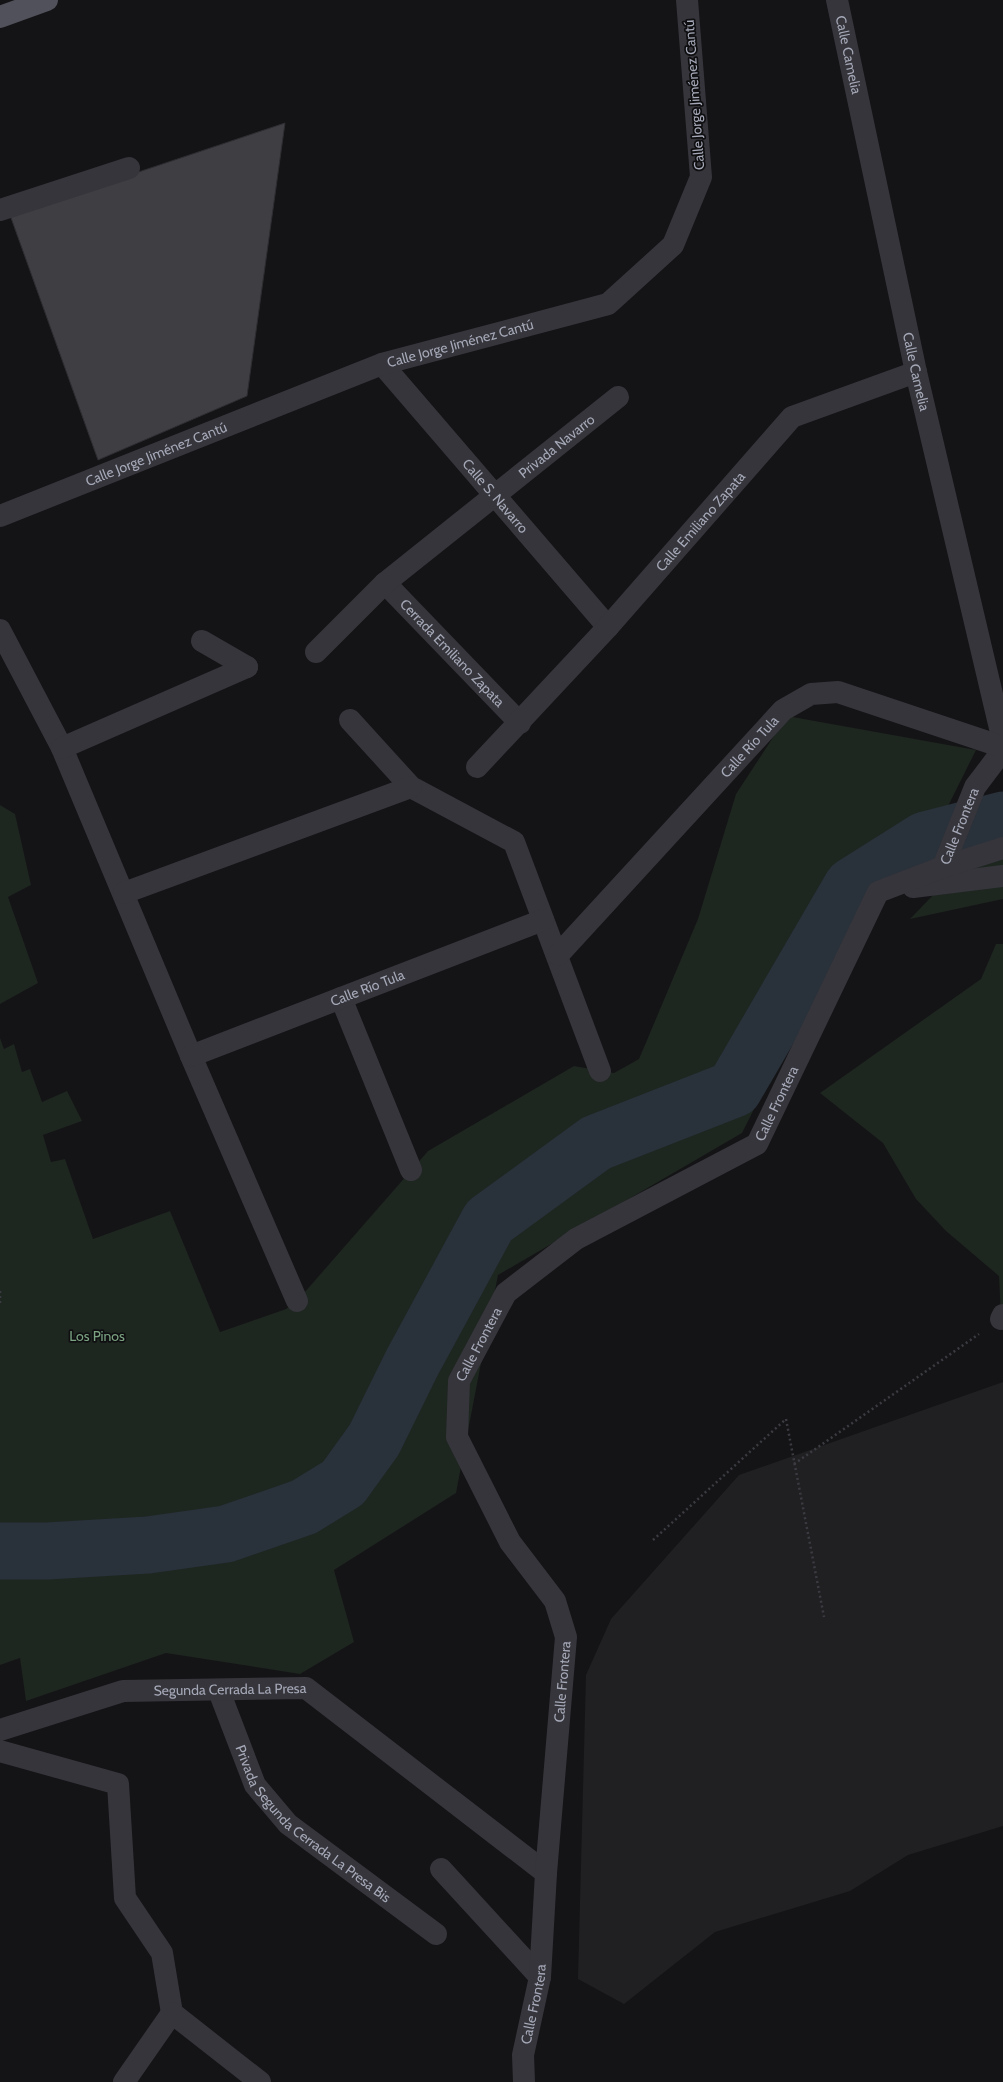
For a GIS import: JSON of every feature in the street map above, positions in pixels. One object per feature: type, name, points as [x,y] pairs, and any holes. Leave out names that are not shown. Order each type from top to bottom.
[{"type":"main road","points":[[0,17],[47,0]]},
{"type":"street","name":"Calle Jorge Jiménez Cantú","points":[[0,516],[382,364],[608,304],[673,245],[700,177],[687,0]]},
{"type":"street","name":"Calle Camelia","points":[[837,0],[916,372],[1003,741]]},
{"type":"street","points":[[0,210],[129,168]]},
{"type":"street","name":"Calle S. Navarro","points":[[382,364],[608,628]]},
{"type":"street","name":"Calle Emiliano Zapata","points":[[477,767],[608,628],[792,417],[916,372]]},
{"type":"street","name":"Privada Navarro","points":[[496,496],[618,397]]},
{"type":"street","points":[[316,652],[386,583],[496,496]]},
{"type":"street","name":"Cerrada Emiliano Zapata","points":[[386,583],[520,723]]},
{"type":"street","points":[[0,630],[62,748],[191,1056],[297,1301]]},
{"type":"street","points":[[62,748],[247,668],[202,641]]},
{"type":"street","name":"Calle Río Tula","points":[[558,955],[783,710],[811,694],[838,692],[1003,748]]},
{"type":"street","points":[[350,720],[411,788],[514,842],[543,920],[558,955],[600,1071]]},
{"type":"street","name":"Calle Frontera","points":[[524,2082],[523,2055],[540,1977],[546,1873],[566,1637],[555,1601],[510,1542],[457,1436],[459,1381],[506,1293],[576,1239],[757,1144],[878,892],[943,867],[975,788],[1003,748]]},
{"type":"street","points":[[124,893],[411,788]]},
{"type":"street","points":[[943,867],[1003,848]]},
{"type":"street","name":"Calle Frontera","points":[[878,892],[1003,876]]},
{"type":"street","name":"Calle Río Tula","points":[[191,1056],[543,920]]},
{"type":"street","points":[[341,998],[411,1170]]},
{"type":"street","name":"Segunda Cerrada La Presa","points":[[0,1730],[123,1691],[219,1691],[306,1688],[546,1873]]},
{"type":"street","name":"Privada Segunda Cerrada La Presa Bis","points":[[219,1691],[255,1785],[288,1824],[436,1934]]},
{"type":"street","points":[[0,1751],[118,1784],[125,1898],[162,1953],[172,2013],[260,2082]]},
{"type":"street","points":[[441,1869],[540,1977]]},
{"type":"street","points":[[124,2082],[172,2013]]},
{"type":"path","points":[[0,1291],[0,1303]]},
{"type":"path","points":[[794,1464],[1002,1317]]},
{"type":"path","points":[[653,1540],[786,1419],[824,1617]]},
{"type":"shaded area","points":[[1003,1382],[1003,1826],[908,1855],[850,1891],[715,1932],[624,2004],[578,1979],[586,1675],[611,1619],[739,1475]]},
{"type":"green space","name":"Los Pinos","points":[[787,716],[976,750],[942,818],[982,811],[1003,803],[1003,899],[910,919],[958,869],[922,865],[858,904],[742,1133],[498,1275],[456,1493],[334,1570],[354,1642],[300,1674],[166,1653],[26,1701],[20,1658],[0,1665],[0,1038],[4,1049],[14,1044],[22,1072],[30,1069],[42,1102],[67,1091],[82,1121],[43,1135],[51,1162],[65,1159],[93,1239],[170,1211],[220,1332],[286,1309],[297,1301],[428,1151],[574,1066],[614,1073],[639,1059],[698,919],[736,794]]},
{"type":"green space","points":[[0,805],[15,814],[31,885],[8,897],[38,983],[0,1004]]},
{"type":"green space","points":[[996,944],[1003,944],[1003,1323],[1001,1319],[999,1276],[946,1231],[916,1199],[883,1143],[820,1093],[981,979]]},
{"type":"building","points":[[285,123],[247,396],[98,460],[10,215]]},
{"type":"waterway","points":[[0,1551],[47,1551],[148,1545],[226,1534],[304,1507],[343,1483],[374,1440],[412,1363],[489,1221],[596,1143],[734,1089],[852,886],[925,840],[1003,820]]}]
